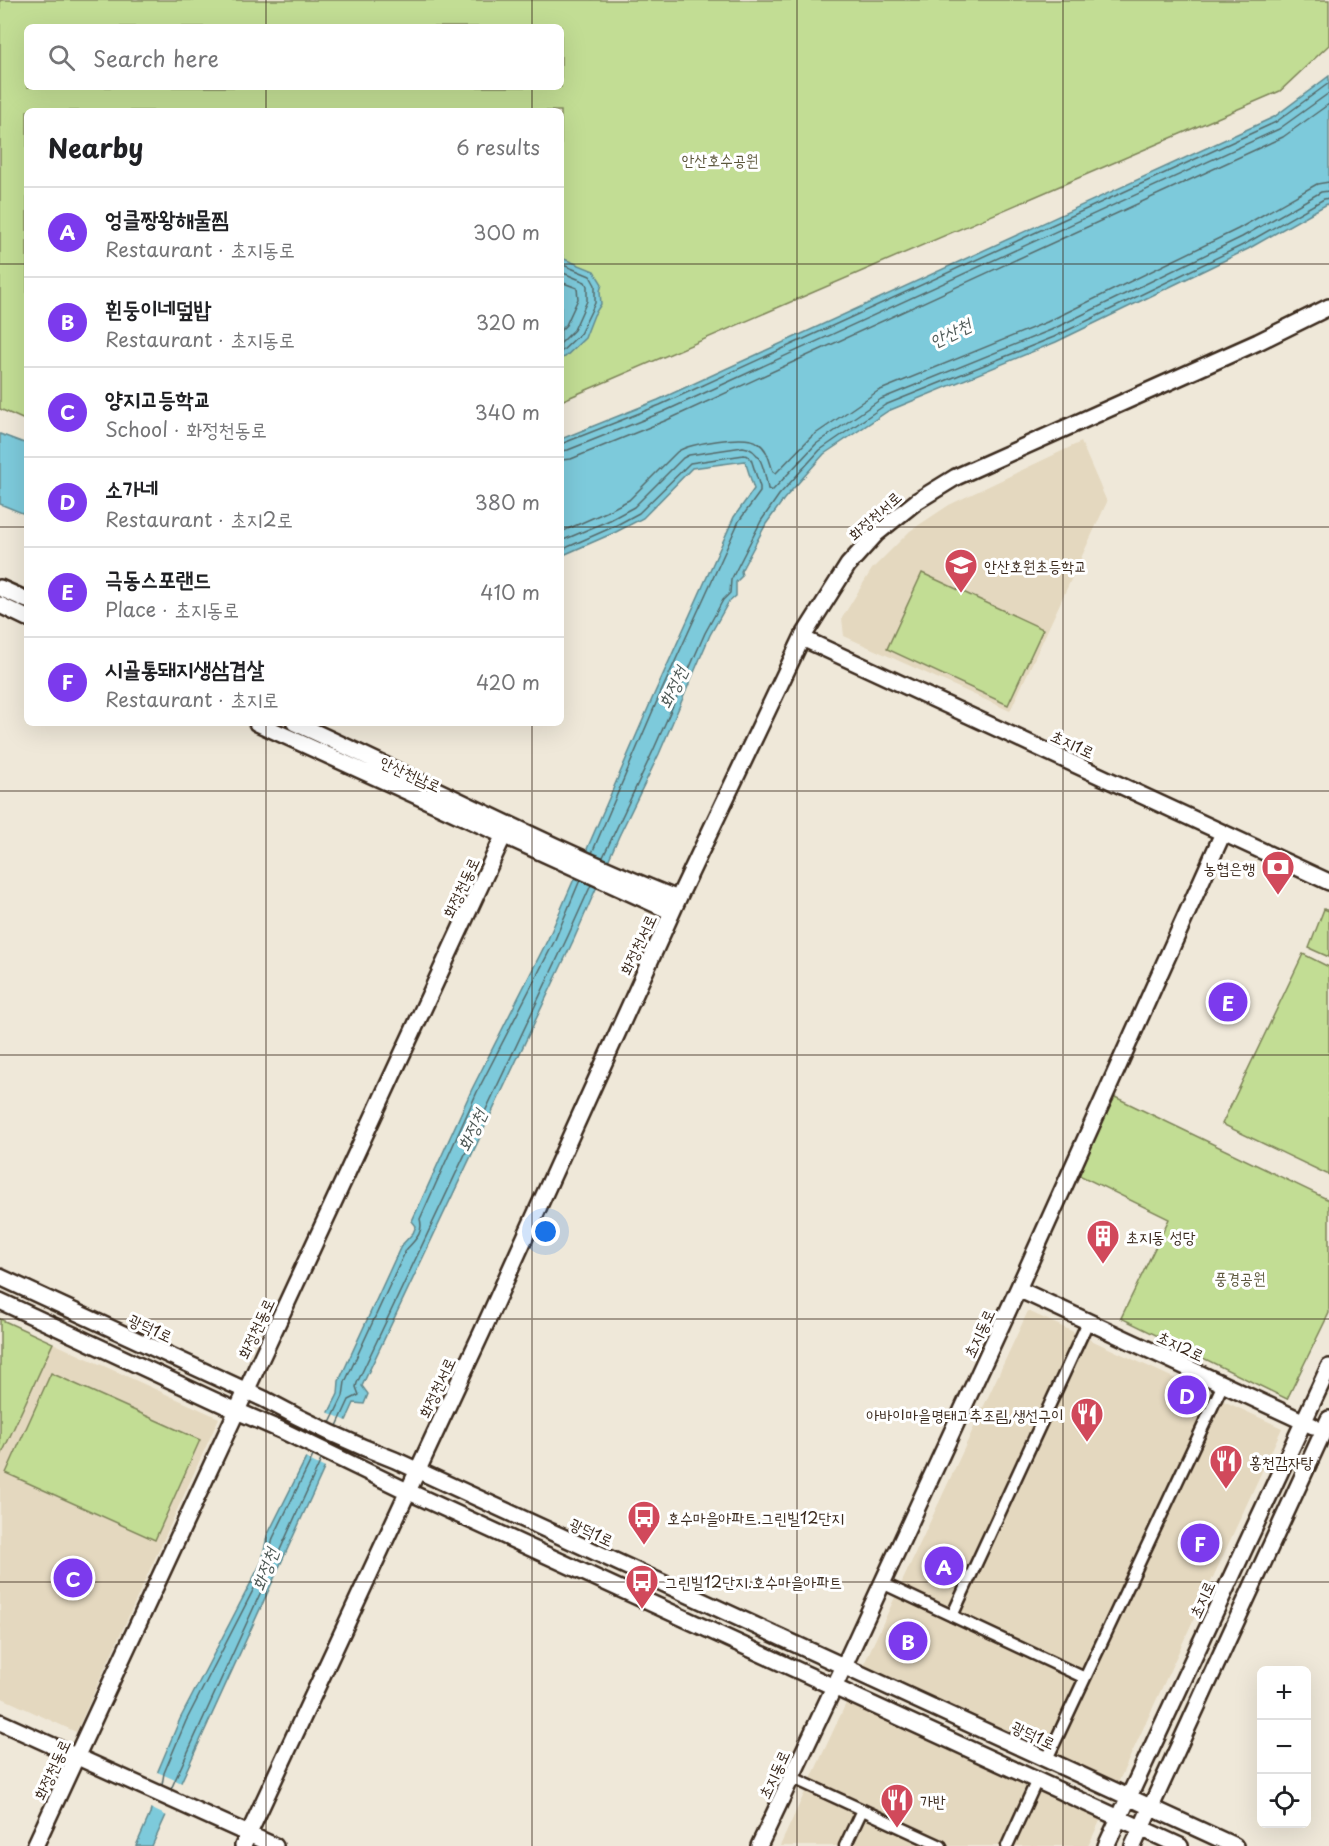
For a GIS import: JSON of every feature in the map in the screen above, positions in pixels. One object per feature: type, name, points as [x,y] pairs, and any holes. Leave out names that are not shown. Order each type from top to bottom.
[{"type":"street","name":"화정천서로","points":[[246,1840],[483,1330],[609,1047],[675,906],[802,638],[848,565],[876,534],[926,495],[956,477],[1329,307]]},
{"type":"street","points":[[0,588],[24,599]]},
{"type":"street","points":[[0,605],[24,617]]},
{"type":"street","name":"초지1로","points":[[802,638],[1329,882]]},
{"type":"street","name":"안산천남로","points":[[264,726],[507,830]]},
{"type":"street","name":"안산천남로","points":[[301,726],[507,830],[675,906]]},
{"type":"street","name":"화정천동로","points":[[35,1846],[507,830]]},
{"type":"street","name":"초지동로","points":[[759,1846],[1018,1289],[1223,833]]},
{"type":"street","name":"광덕1로","points":[[0,1277],[246,1390],[291,1414],[1235,1846]]},
{"type":"street","name":"초지2로","points":[[1018,1289],[1304,1422],[1327,1428]]},
{"type":"street","points":[[0,1301],[283,1431],[407,1491],[1180,1846]]},
{"type":"street","points":[[952,1616],[1088,1322]]},
{"type":"street","name":"초지로","points":[[1106,1846],[1329,1367]]},
{"type":"street","points":[[1047,1760],[1223,1384]]},
{"type":"street","points":[[1133,1846],[1327,1428]]},
{"type":"street","points":[[882,1583],[1085,1678]]},
{"type":"street","points":[[0,1722],[200,1811],[246,1840],[275,1846]]},
{"type":"street","points":[[791,1777],[940,1846]]},
{"type":"street","points":[[1006,1846],[1037,1780]]},
{"type":"street","points":[[845,1846],[862,1809]]},
{"type":"shaded area","name":"안산호원초등학교","points":[[1081,442],[1107,502],[1010,711],[844,636],[842,618],[872,569],[910,531],[949,505]]},
{"type":"shaded area","points":[[1028,1311],[1282,1428],[1118,1783],[863,1666]]},
{"type":"shaded area","points":[[53,1343],[219,1418],[76,1732],[0,1697],[0,1458]]},
{"type":"shaded area","points":[[847,1701],[1101,1819],[1088,1846],[780,1846]]},
{"type":"green space","name":"안산호수공원","points":[[0,0],[1329,0],[1329,45],[1280,91],[564,400],[564,108],[24,108],[24,420],[0,409]]},
{"type":"green space","points":[[922,573],[1043,629],[1008,705],[887,649]]},
{"type":"green space","points":[[1324,909],[1329,911],[1329,957],[1309,948]]},
{"type":"green space","points":[[1303,954],[1329,967],[1329,1175],[1222,1124]]},
{"type":"green space","name":"풍경공원","points":[[1115,1097],[1329,1200],[1329,1313],[1287,1399],[1121,1318],[1169,1219],[1077,1174]]},
{"type":"green space","points":[[0,1319],[53,1343],[0,1458]]},
{"type":"green space","points":[[51,1373],[200,1440],[155,1540],[6,1473]]},
{"type":"water","points":[[1329,76],[1329,203],[1248,249],[1056,342],[888,411],[824,454],[784,499],[766,524],[741,571],[742,576],[736,582],[736,596],[728,603],[710,635],[659,754],[619,836],[574,939],[362,1386],[368,1394],[364,1404],[354,1403],[152,1846],[136,1846],[150,1814],[158,1771],[180,1719],[262,1561],[267,1536],[338,1394],[339,1381],[401,1246],[413,1233],[416,1226],[412,1221],[472,1089],[548,939],[734,517],[754,489],[745,461],[692,468],[643,518],[564,555],[564,438],[658,400],[1274,117]]},
{"type":"water","points":[[564,259],[594,271],[602,284],[601,304],[585,338],[565,357]]},
{"type":"water","points":[[0,434],[24,443],[24,514],[0,504]]},
{"type":"pier","points":[[325,1411],[349,1422],[327,1469],[303,1457]]},
{"type":"pier","points":[[155,1771],[184,1784],[169,1817],[148,1807]]},
{"type":"place","name":"안산호원초등학교","points":[[961,594]]},
{"type":"place","name":"농협은행","points":[[1278,896]]},
{"type":"place","name":"극동스포랜드","points":[[1228,1002]]},
{"type":"place","name":"초지동 성당","points":[[1103,1265]]},
{"type":"place","name":"소가네","points":[[1187,1395]]},
{"type":"place","name":"아바이마을명태고추조림,생선구이","points":[[1087,1443]]},
{"type":"place","name":"홍천감자탕","points":[[1226,1490]]},
{"type":"place","name":"시골통돼지생삼겹살","points":[[1200,1543]]},
{"type":"place","name":"호수마을아파트.그린빌12단지","points":[[644,1546]]},
{"type":"place","name":"엉클짱왕해물찜","points":[[944,1566]]},
{"type":"place","name":"양지고등학교","points":[[73,1578]]},
{"type":"place","name":"그린빌12단지.호수마을아파트","points":[[642,1610]]},
{"type":"place","name":"흰둥이네덮밥","points":[[908,1641]]},
{"type":"place","name":"가반","points":[[897,1829]]},
{"type":"water label","name":"안산천","points":[[950,332]]},
{"type":"water label","name":"화정천","points":[[672,687]]},
{"type":"water label","name":"화정천","points":[[471,1130]]},
{"type":"water label","name":"화정천","points":[[264,1569]]}]
